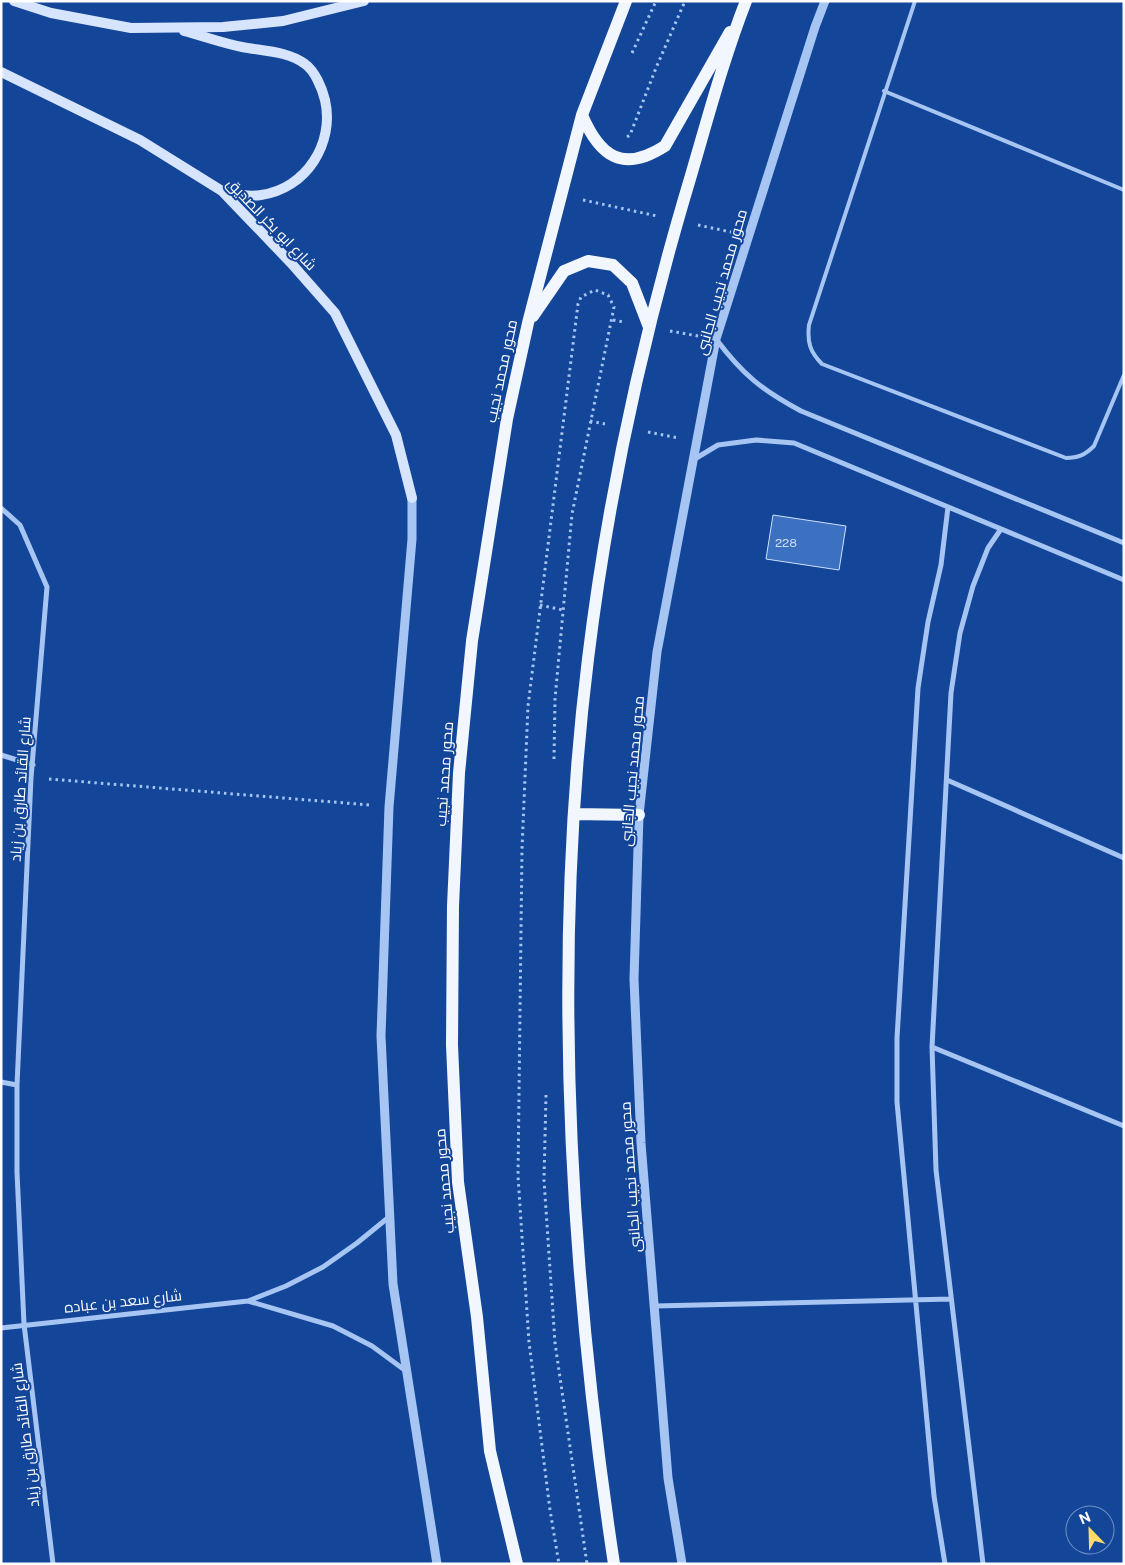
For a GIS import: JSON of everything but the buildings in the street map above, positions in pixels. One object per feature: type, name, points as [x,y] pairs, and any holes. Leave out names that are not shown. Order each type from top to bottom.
[{"type":"main road","points":[[14,1],[51,13],[131,28],[223,26],[283,20],[364,1]]},
{"type":"main road","name":"محور محمد نجيب","points":[[516,1564],[490,1451],[477,1317],[458,1182],[452,1045],[453,916],[459,773],[472,641],[507,419],[528,323],[582,115],[626,1]]},
{"type":"main road","points":[[582,115],[592,138],[606,153],[627,160],[647,157],[665,146],[745,4]]},
{"type":"main road","points":[[614,1564],[597,1449],[583,1322],[576,1194],[569,1041],[568,927],[574,814],[588,660],[606,528],[664,267],[745,4]]},
{"type":"main road","points":[[173,27],[233,45],[284,55],[305,64],[316,77],[323,92],[327,109],[327,126],[324,142],[306,172],[277,191],[260,196],[243,196],[222,191]]},
{"type":"main road","name":"شارع ابو بكر الصديق","points":[[1,72],[140,140],[222,191],[291,263],[335,313],[396,435],[412,498]]},
{"type":"main road","points":[[528,323],[564,272],[588,261],[613,265],[632,283],[650,327]]},
{"type":"main road","points":[[574,814],[639,815]]},
{"type":"street","name":"محور محمد نجيب الجانبى","points":[[682,1564],[668,1478],[640,1143],[634,979],[639,815],[657,652],[716,339],[812,36],[825,1]]},
{"type":"street","points":[[716,339],[746,375],[768,394],[801,411],[1124,543]]},
{"type":"street","points":[[693,460],[718,445],[756,440],[794,443],[1124,580]]},
{"type":"street","points":[[412,498],[411,556],[389,806],[381,1036],[393,1284],[437,1564]]},
{"type":"street","points":[[945,1564],[934,1496],[915,1301],[897,1102],[897,1038],[918,688],[928,622],[941,565],[948,507]]},
{"type":"street","name":"شارع القائد طارق بن زياد","points":[[1,508],[20,525],[47,587],[31,778],[16,1085],[17,1172],[24,1324],[53,1564]]},
{"type":"street","points":[[983,1564],[936,1170],[932,1047],[951,693],[960,633],[973,586],[988,548],[1001,529]]},
{"type":"street","points":[[1,756],[33,766]]},
{"type":"street","points":[[947,780],[1124,858]]},
{"type":"street","points":[[932,1047],[1124,1126]]},
{"type":"street","points":[[1,1082],[16,1085]]},
{"type":"street","name":"شارع سعد بن عباده","points":[[1,1328],[248,1301],[286,1286],[323,1266],[357,1243],[389,1217]]},
{"type":"street","points":[[654,1306],[951,1299]]},
{"type":"street","name":"شارع سعد بن عباده","points":[[248,1301],[333,1326],[372,1346],[407,1372]]},
{"type":"lane","points":[[914,1],[809,325],[809,346],[814,356],[822,364],[1066,458],[1076,458],[1094,446],[1124,375]]},
{"type":"lane","points":[[884,91],[1124,190]]},
{"type":"path","points":[[628,59],[656,1]]},
{"type":"path","points":[[624,140],[630,135],[685,1]]},
{"type":"path","points":[[560,1564],[550,1510],[529,1342],[518,1176],[522,849],[528,706],[578,304],[581,297],[595,290],[608,295],[614,306],[613,320]]},
{"type":"path","points":[[540,606],[563,610]]},
{"type":"path","points":[[31,778],[389,806]]}]
